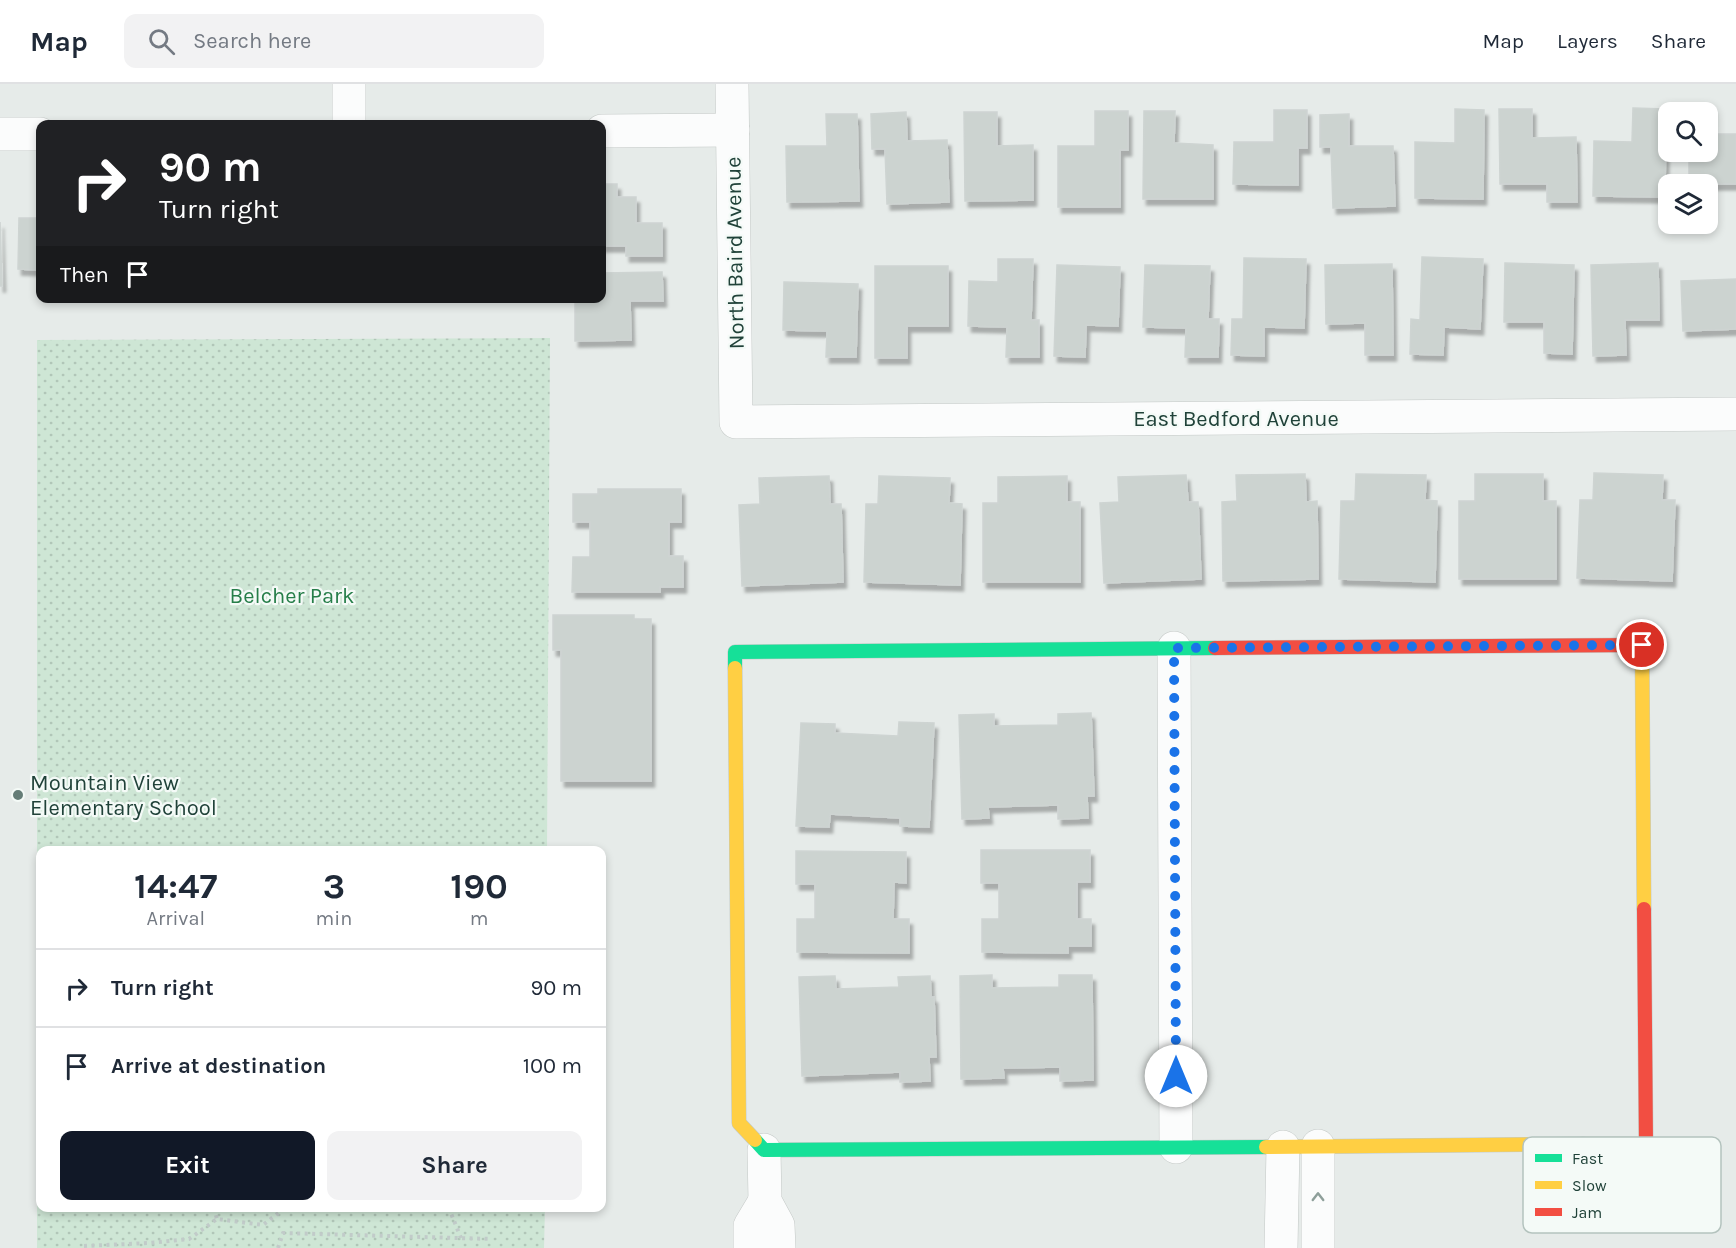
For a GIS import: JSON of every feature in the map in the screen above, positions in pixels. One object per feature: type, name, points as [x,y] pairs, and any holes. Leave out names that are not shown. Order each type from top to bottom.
[{"type":"street","points":[[349,84],[349,120]]},
{"type":"street","name":"North Baird Avenue","points":[[732,84],[735,422]]},
{"type":"street","points":[[606,131],[732,130]]},
{"type":"street","points":[[0,134],[36,134]]},
{"type":"street","name":"East Bedford Avenue","points":[[735,422],[1736,414]]},
{"type":"street","points":[[779,1248],[778,1225],[765,1201],[764,1150],[738,1123],[735,651],[1642,645],[1646,1137]]},
{"type":"street","points":[[1174,648],[1176,1147]]},
{"type":"street","points":[[764,1150],[1523,1145]]},
{"type":"street","points":[[1318,1146],[1318,1248]]},
{"type":"street","points":[[1281,1248],[1282,1147]]},
{"type":"street","points":[[750,1248],[750,1226],[765,1201]]},
{"type":"path","points":[[215,1212],[217,1219]]},
{"type":"path","points":[[84,1246],[149,1244],[189,1239],[217,1219],[263,1225],[280,1212]]},
{"type":"path","points":[[450,1212],[461,1238]]},
{"type":"path","points":[[278,1248],[283,1233],[492,1239]]},
{"type":"green space","name":"Belcher Park","points":[[550,338],[547,846],[37,846],[37,340]]},
{"type":"green space","name":"Belcher Park","points":[[37,1212],[545,1212],[544,1248],[37,1248]]},
{"type":"building","points":[[1633,108],[1658,109],[1658,162],[1665,162],[1665,174],[1658,174],[1658,197],[1593,196],[1594,141],[1632,142]]},
{"type":"building","points":[[1455,109],[1484,110],[1483,199],[1415,198],[1415,142],[1455,143]]},
{"type":"building","points":[[1499,109],[1532,109],[1532,138],[1576,137],[1577,202],[1547,202],[1547,184],[1500,184]]},
{"type":"building","points":[[1274,110],[1307,110],[1307,148],[1298,148],[1298,185],[1233,184],[1234,142],[1274,142]]},
{"type":"building","points":[[1095,111],[1128,111],[1128,150],[1120,150],[1120,207],[1058,207],[1058,146],[1095,146]]},
{"type":"building","points":[[1144,111],[1175,111],[1174,143],[1213,145],[1213,199],[1143,199]]},
{"type":"building","points":[[906,112],[907,141],[947,140],[949,202],[887,204],[885,149],[872,149],[871,114]]},
{"type":"building","points":[[964,112],[997,112],[997,146],[1033,145],[1033,200],[965,201]]},
{"type":"building","points":[[826,114],[857,114],[859,201],[787,202],[786,146],[827,146]]},
{"type":"building","points":[[1349,114],[1349,146],[1393,146],[1395,206],[1333,208],[1331,147],[1320,147],[1320,115]]},
{"type":"building","points":[[1718,134],[1736,134],[1736,184],[1718,184],[1718,174],[1689,174],[1689,162],[1718,162]]},
{"type":"building","points":[[606,184],[617,184],[617,197],[636,197],[636,223],[662,223],[662,256],[626,256],[626,246],[606,246]]},
{"type":"building","points":[[19,218],[36,218],[36,270],[18,269]]},
{"type":"building","points":[[0,222],[2,286],[0,286]]},
{"type":"building","points":[[1422,257],[1483,259],[1480,329],[1444,327],[1443,355],[1410,354],[1411,319],[1420,320]]},
{"type":"building","points":[[1244,258],[1306,259],[1304,328],[1264,327],[1264,356],[1231,355],[1232,319],[1243,319]]},
{"type":"building","points":[[998,259],[1033,259],[1031,320],[1039,320],[1039,357],[1006,357],[1007,327],[968,326],[969,281],[998,282]]},
{"type":"building","points":[[1505,263],[1574,265],[1572,354],[1544,353],[1544,322],[1504,322]]},
{"type":"building","points":[[1658,263],[1659,320],[1625,320],[1626,355],[1593,356],[1591,265]]},
{"type":"building","points":[[1392,264],[1393,355],[1365,355],[1365,323],[1326,324],[1325,265]]},
{"type":"building","points":[[1057,265],[1120,267],[1118,326],[1086,325],[1085,357],[1054,356]]},
{"type":"building","points":[[1145,265],[1210,266],[1208,319],[1219,319],[1218,357],[1185,357],[1186,328],[1143,327]]},
{"type":"building","points":[[875,266],[948,266],[948,326],[907,326],[907,358],[875,358]]},
{"type":"building","points":[[662,272],[663,301],[630,301],[631,340],[575,341],[575,303],[606,303],[606,273]]},
{"type":"building","points":[[1736,279],[1736,329],[1683,331],[1681,281]]},
{"type":"building","points":[[784,282],[858,284],[856,357],[826,357],[827,331],[783,330]]},
{"type":"building","points":[[1594,473],[1663,475],[1662,500],[1675,500],[1672,581],[1577,578],[1580,500],[1593,500]]},
{"type":"building","points":[[1305,474],[1306,502],[1317,501],[1318,579],[1223,581],[1222,502],[1237,501],[1236,475]]},
{"type":"building","points":[[1356,474],[1426,475],[1425,500],[1437,501],[1435,582],[1339,579],[1341,501],[1355,501]]},
{"type":"building","points":[[1475,474],[1543,474],[1543,501],[1556,501],[1556,579],[1459,579],[1459,501],[1475,501]]},
{"type":"building","points":[[1186,475],[1188,502],[1198,502],[1201,579],[1104,583],[1100,503],[1119,502],[1118,477]]},
{"type":"building","points":[[829,476],[830,504],[841,504],[843,582],[742,586],[739,505],[760,504],[759,478]]},
{"type":"building","points":[[879,476],[950,478],[949,503],[962,504],[960,585],[864,582],[866,504],[878,504]]},
{"type":"building","points":[[1067,476],[1067,502],[1080,502],[1080,582],[983,582],[983,503],[998,503],[998,477]]},
{"type":"building","points":[[598,489],[681,489],[681,522],[669,522],[669,556],[683,556],[683,587],[660,587],[660,592],[572,592],[573,557],[590,557],[590,522],[573,522],[573,494],[598,494]]},
{"type":"building","points":[[553,615],[634,615],[634,619],[651,619],[651,781],[561,781],[561,650],[553,650]]},
{"type":"building","points":[[1091,713],[1094,796],[1087,796],[1088,818],[1058,819],[1058,805],[988,807],[989,818],[962,819],[959,715],[994,714],[994,726],[1058,725],[1058,714]]},
{"type":"building","points":[[899,722],[934,723],[929,827],[900,826],[900,818],[830,814],[829,827],[796,826],[801,723],[835,724],[835,733],[898,736]]},
{"type":"building","points":[[981,850],[1090,850],[1090,882],[1077,882],[1077,919],[1091,919],[1091,946],[1068,946],[1068,953],[982,952],[982,919],[999,919],[999,883],[981,883]]},
{"type":"building","points":[[796,851],[906,852],[906,883],[894,882],[893,919],[909,919],[909,953],[797,952],[797,919],[815,919],[815,884],[796,884]]},
{"type":"building","points":[[992,975],[992,988],[1059,987],[1059,975],[1092,975],[1093,1080],[1060,1081],[1060,1067],[1003,1068],[1004,1078],[961,1079],[960,976]]},
{"type":"building","points":[[835,976],[836,989],[899,987],[898,977],[930,976],[931,997],[934,997],[936,1057],[929,1057],[930,1081],[900,1082],[900,1072],[802,1076],[799,977]]},
{"type":"traffic: fast","points":[[735,668],[735,652],[1215,648]]},
{"type":"traffic: fast","points":[[755,1140],[764,1150],[1266,1147]]},
{"type":"traffic: slow","points":[[1642,645],[1644,909]]},
{"type":"traffic: slow","points":[[735,668],[739,1123],[755,1140]]},
{"type":"traffic: slow","points":[[1266,1147],[1523,1145]]},
{"type":"traffic: jam","points":[[1215,648],[1642,645]]},
{"type":"traffic: jam","points":[[1644,909],[1646,1137]]},
{"type":"place","name":"Mountain View Elementary School","points":[[18,795]]},
{"type":"route","points":[[1176,1076],[1174,648],[1642,645]]}]
